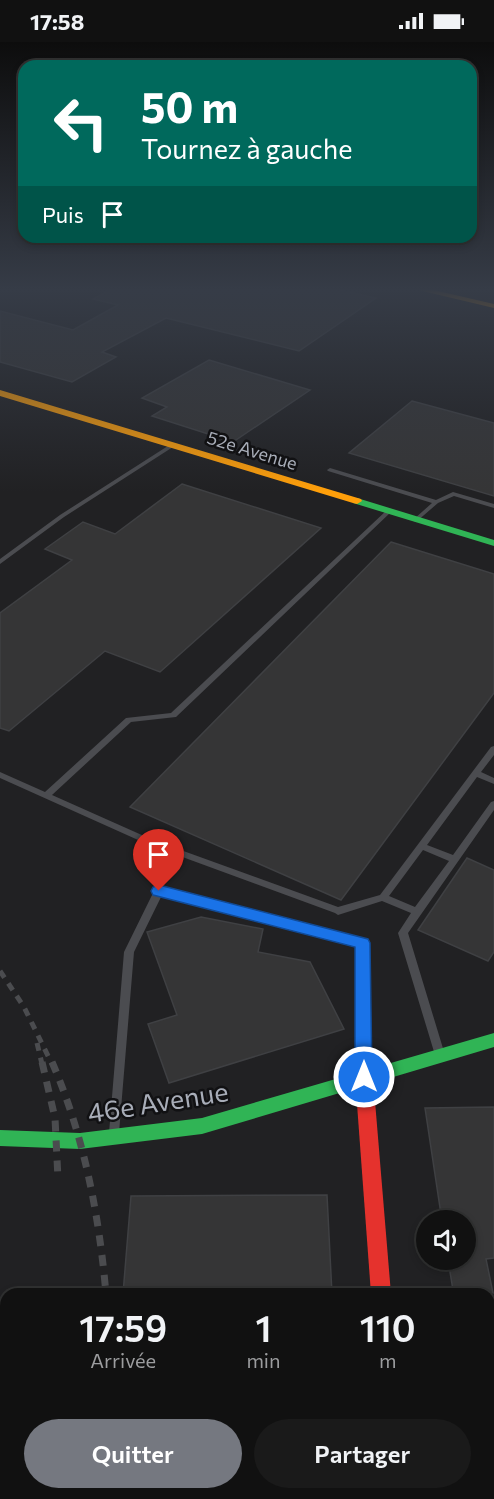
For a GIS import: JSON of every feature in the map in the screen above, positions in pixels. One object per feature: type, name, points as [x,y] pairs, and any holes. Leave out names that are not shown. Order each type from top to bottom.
[{"type":"street","name":"52e Avenue","points":[[0,393],[494,543]]},
{"type":"street","name":"46e Avenue","points":[[0,1138],[80,1141],[202,1126],[494,1040]]},
{"type":"street","points":[[364,1077],[381,1288]]},
{"type":"lane","points":[[0,562],[62,516],[173,445]]},
{"type":"lane","points":[[330,470],[436,502]]},
{"type":"lane","points":[[417,520],[436,502],[453,494],[494,506]]},
{"type":"lane","points":[[46,796],[129,720],[173,716],[389,511]]},
{"type":"lane","points":[[0,775],[150,842],[338,911],[383,897],[494,749]]},
{"type":"lane","points":[[476,773],[494,780]]},
{"type":"lane","points":[[440,1055],[403,933],[494,804]]},
{"type":"lane","points":[[421,846],[454,860]]},
{"type":"lane","points":[[114,1137],[129,952],[159,891],[363,943],[364,1077]]},
{"type":"lane","points":[[383,897],[417,912]]},
{"type":"shaded area","points":[[0,356],[494,356],[494,1288],[0,1288]]},
{"type":"building","points":[[0,356],[116,357],[72,382],[0,362]]},
{"type":"building","points":[[209,360],[310,390],[233,442],[152,416],[167,407],[142,398]]},
{"type":"building","points":[[412,401],[494,423],[494,496],[349,453]]},
{"type":"building","points":[[182,484],[321,528],[160,672],[105,651],[9,731],[0,728],[0,613],[72,560],[45,549],[83,522],[115,534]]},
{"type":"building","points":[[391,542],[494,574],[494,693],[341,900],[130,807]]},
{"type":"building","points":[[467,858],[494,870],[494,952],[488,961],[418,930]]},
{"type":"building","points":[[201,917],[263,929],[258,952],[310,962],[344,1029],[169,1083],[148,1024],[177,1015],[147,932]]},
{"type":"building","points":[[494,1107],[494,1258],[486,1259],[492,1288],[453,1288],[450,1270],[476,1270],[476,1210],[440,1210],[425,1108]]},
{"type":"building","points":[[327,1195],[332,1288],[123,1288],[131,1196]]},
{"type":"railway","points":[[0,971],[24,1007],[52,1064]]},
{"type":"railway","points":[[37,1043],[42,1064]]},
{"type":"railway","points":[[42,1062],[55,1118],[58,1179]]},
{"type":"railway","points":[[52,1062],[73,1118],[88,1176],[99,1234],[105,1288]]},
{"type":"traffic: fast","points":[[357,501],[494,543]]},
{"type":"traffic: fast","points":[[0,1138],[80,1141],[202,1126],[494,1040]]},
{"type":"traffic: slow","points":[[0,393],[357,501]]},
{"type":"traffic: jam","points":[[364,1077],[381,1288]]},
{"type":"route","points":[[159,891],[363,943],[364,1077]]}]
